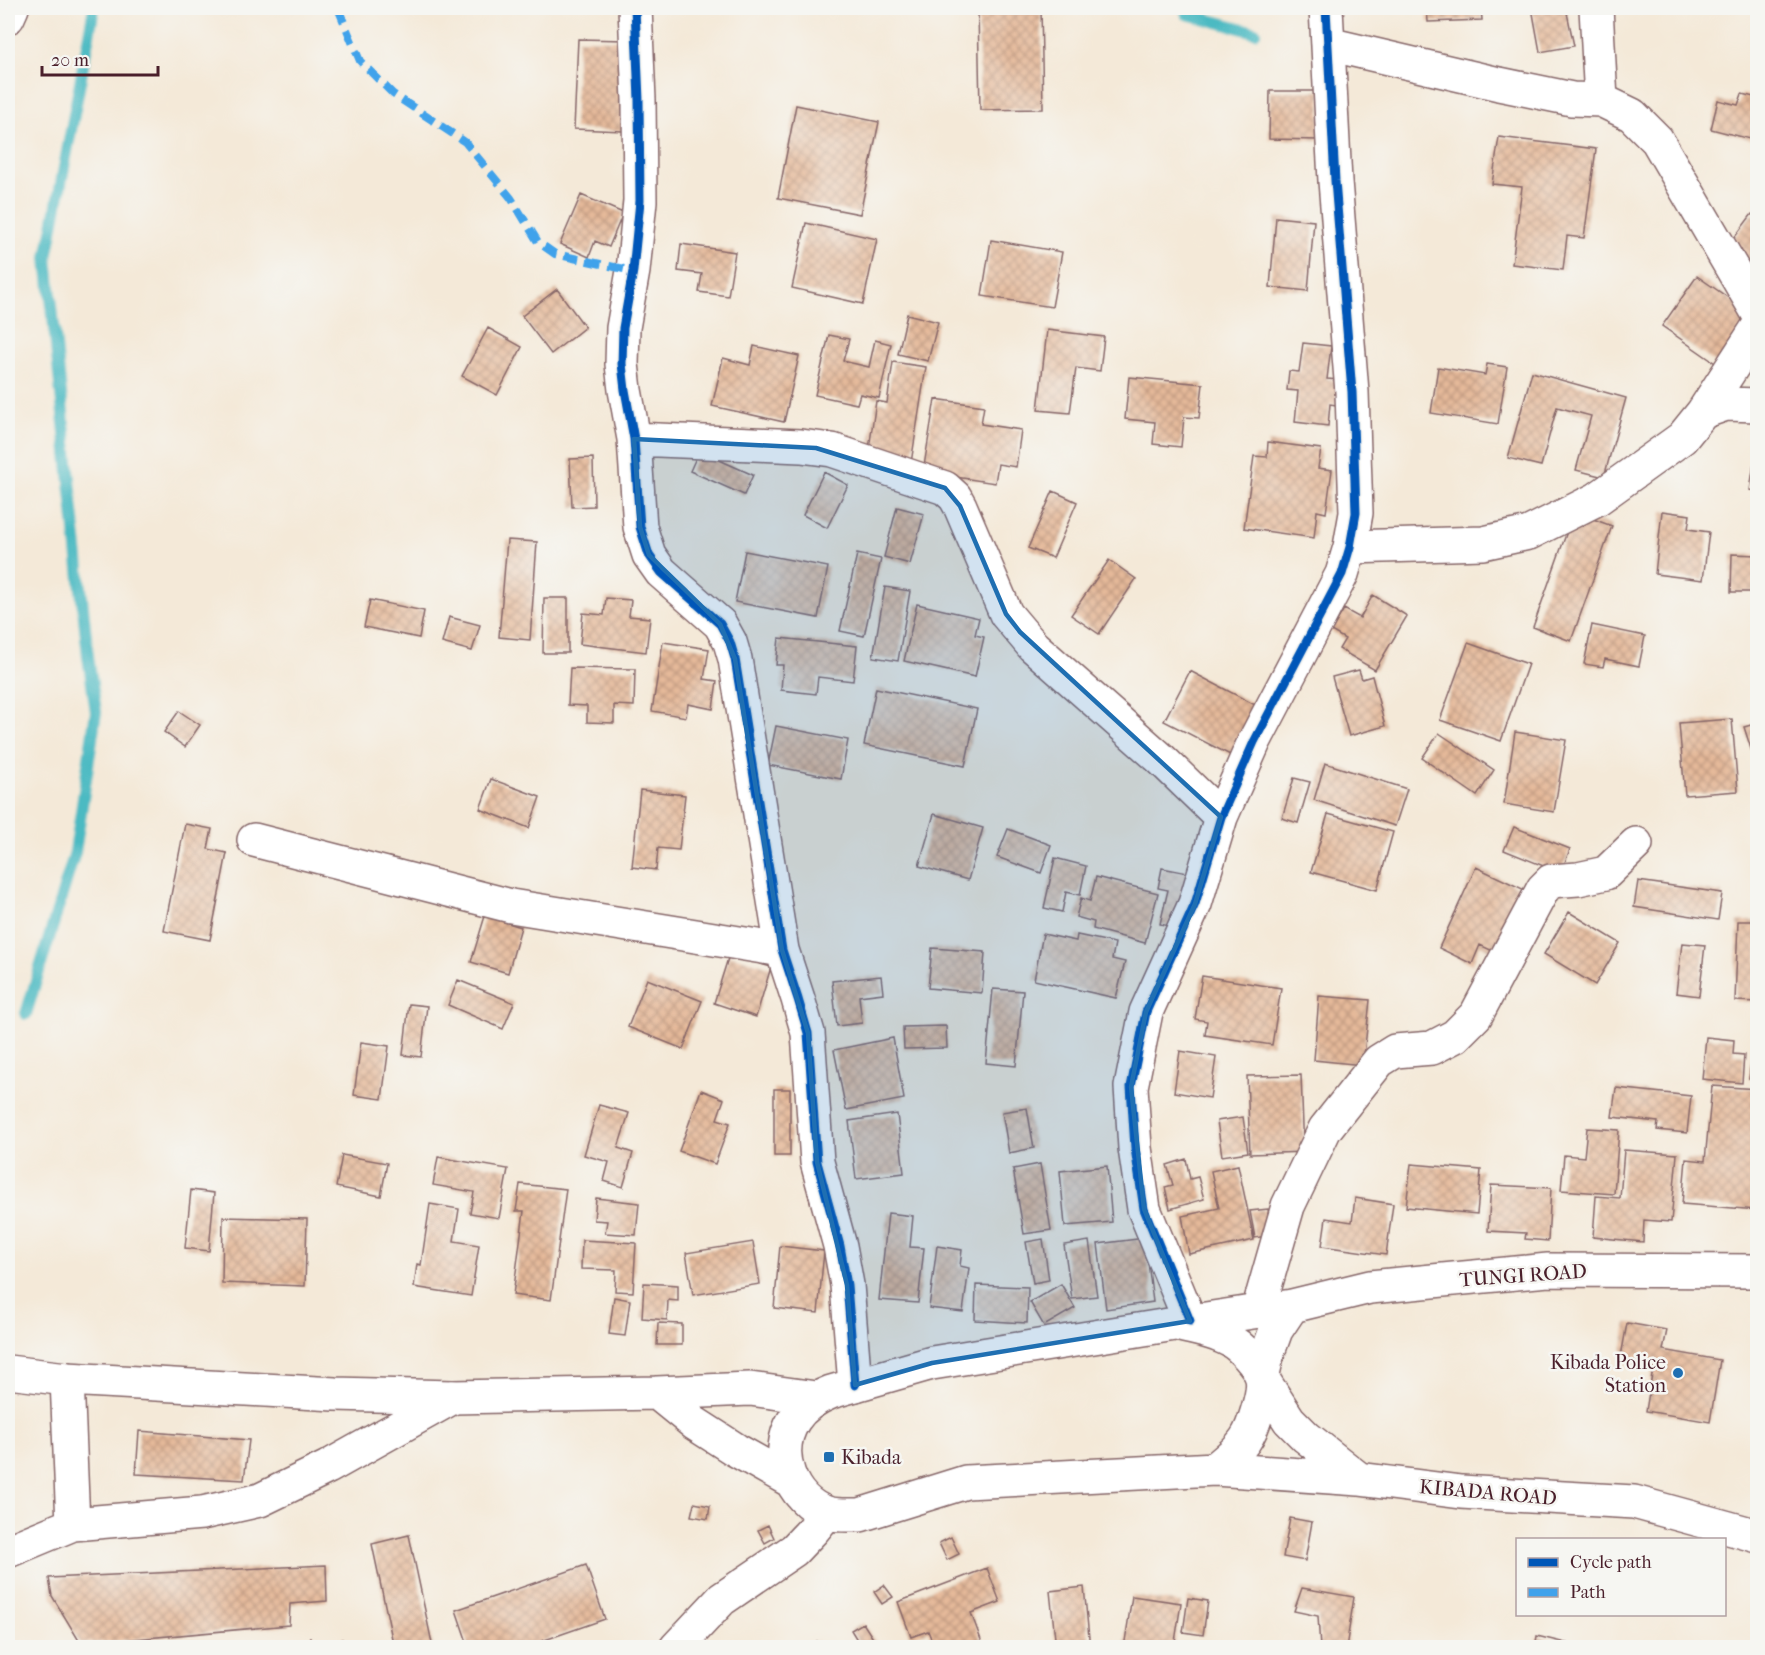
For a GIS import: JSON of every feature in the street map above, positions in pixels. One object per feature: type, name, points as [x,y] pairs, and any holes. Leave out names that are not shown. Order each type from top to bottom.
[{"type":"street","points":[[8,17],[12,8]]},
{"type":"street","points":[[635,8],[640,201],[633,271],[623,328],[622,364],[634,439],[640,527],[649,555],[661,572],[720,624],[730,642],[735,659],[782,950],[808,1033],[817,1162],[840,1246],[847,1285],[855,1385]]},
{"type":"street","points":[[1326,8],[1335,182],[1352,392],[1356,513],[1350,547],[1342,574],[1254,742],[1221,817],[1195,904],[1146,1012],[1131,1087],[1135,1148],[1144,1209],[1182,1323],[1229,1340],[1247,1354],[1289,1420],[1306,1437],[1359,1479]]},
{"type":"street","points":[[1596,8],[1601,100]]},
{"type":"street","points":[[1328,44],[1498,84],[1572,99],[1601,100],[1632,115],[1658,140],[1758,314]]},
{"type":"street","points":[[1350,547],[1483,543],[1529,533],[1597,500],[1682,438],[1703,412],[1758,327]]},
{"type":"street","points":[[1703,412],[1726,404],[1758,405]]},
{"type":"street","points":[[634,439],[824,449],[945,488],[955,497],[960,506],[1006,614],[1020,632],[1161,759],[1221,817]]},
{"type":"street","points":[[254,840],[510,906],[782,950]]},
{"type":"street","points":[[1258,1311],[1288,1206],[1325,1129],[1379,1060],[1395,1051],[1432,1048],[1455,1036],[1476,1015],[1543,889],[1551,881],[1578,879],[1606,873],[1636,844]]},
{"type":"street","name":"TUNGI ROAD","points":[[816,1398],[932,1364],[1292,1306],[1370,1287],[1548,1270],[1758,1271]]},
{"type":"street","points":[[1215,1469],[1232,1456],[1246,1440],[1261,1400],[1262,1378],[1268,1352],[1276,1330],[1292,1306]]},
{"type":"street","points":[[8,1372],[67,1379],[335,1394],[453,1397],[750,1389],[816,1398]]},
{"type":"street","points":[[67,1379],[73,1524]]},
{"type":"street","points":[[657,1393],[694,1423],[791,1481]]},
{"type":"street","points":[[8,1551],[73,1524],[202,1513],[260,1500],[328,1467],[453,1397]]},
{"type":"street","points":[[676,1647],[722,1599],[794,1550],[827,1513],[812,1505],[800,1494],[791,1481],[786,1466],[785,1450],[794,1420],[816,1398]]},
{"type":"street","name":"KIBADA ROAD","points":[[827,1513],[844,1516],[860,1515],[966,1482],[1215,1469],[1359,1479],[1461,1492],[1634,1502],[1758,1536]]},
{"type":"highlighted area","points":[[634,439],[816,448],[945,488],[960,506],[1006,614],[1020,632],[1221,817],[1195,904],[1146,1012],[1131,1087],[1144,1209],[1190,1321],[932,1363],[855,1385],[847,1285],[817,1162],[808,1033],[782,950],[735,659],[720,624],[649,555],[640,527]]},
{"type":"building","points":[[1041,8],[1043,109],[980,110],[978,9]]},
{"type":"building","points":[[1427,8],[1481,8],[1482,20],[1428,22]]},
{"type":"building","points":[[1532,8],[1566,8],[1574,46],[1540,52]]},
{"type":"building","points":[[578,39],[626,40],[623,131],[574,129]]},
{"type":"building","points":[[1270,91],[1321,91],[1319,140],[1269,139]]},
{"type":"building","points":[[1742,94],[1758,98],[1758,141],[1711,129],[1718,100],[1738,105]]},
{"type":"building","points":[[796,105],[879,122],[860,214],[778,198]]},
{"type":"building","points":[[1499,137],[1596,149],[1584,238],[1567,236],[1563,270],[1512,264],[1522,187],[1492,184]]},
{"type":"building","points":[[581,195],[623,213],[609,247],[595,241],[589,257],[560,244]]},
{"type":"building","points":[[1752,214],[1758,218],[1758,269],[1728,246]]},
{"type":"building","points":[[1276,217],[1314,221],[1308,291],[1270,287]]},
{"type":"building","points":[[806,223],[877,239],[863,304],[792,288]]},
{"type":"building","points":[[991,240],[1062,252],[1052,307],[982,296]]},
{"type":"building","points":[[681,244],[735,252],[728,296],[699,292],[702,274],[678,271]]},
{"type":"building","points":[[1697,276],[1753,315],[1718,365],[1662,326]]},
{"type":"building","points":[[557,289],[585,327],[551,354],[522,316]]},
{"type":"building","points":[[907,314],[938,322],[928,361],[898,354]]},
{"type":"building","points":[[488,328],[522,347],[497,395],[462,376]]},
{"type":"building","points":[[1047,330],[1104,337],[1100,371],[1076,368],[1070,413],[1038,410]]},
{"type":"building","points":[[829,335],[849,339],[843,361],[869,367],[875,340],[891,344],[879,398],[860,394],[857,404],[815,395]]},
{"type":"building","points":[[1303,343],[1331,346],[1327,379],[1339,380],[1336,405],[1330,404],[1328,426],[1295,422],[1298,391],[1287,390],[1289,371],[1299,372]]},
{"type":"building","points":[[754,346],[799,356],[784,422],[712,406],[723,358],[750,365]]},
{"type":"building","points":[[893,362],[926,367],[911,463],[868,456],[876,401],[887,403]]},
{"type":"building","points":[[1487,364],[1507,367],[1498,424],[1431,413],[1438,367],[1485,375]]},
{"type":"building","points":[[1532,372],[1626,398],[1604,477],[1576,470],[1591,416],[1557,407],[1541,466],[1508,458]]},
{"type":"building","points":[[1129,377],[1203,384],[1199,418],[1184,417],[1181,447],[1153,444],[1155,422],[1125,419]]},
{"type":"building","points":[[935,399],[984,406],[981,424],[1021,430],[1016,467],[998,464],[995,483],[923,472]]},
{"type":"building","points":[[1268,442],[1321,449],[1318,468],[1332,470],[1326,513],[1317,511],[1314,538],[1244,528],[1254,456],[1267,457]]},
{"type":"building","points":[[1756,449],[1758,449],[1758,491],[1750,490]]},
{"type":"building","points":[[699,451],[753,475],[744,495],[690,471]]},
{"type":"building","points":[[593,458],[594,506],[572,507],[570,459]]},
{"type":"building","points":[[824,472],[848,485],[827,528],[803,515]]},
{"type":"building","points":[[1053,491],[1077,502],[1053,558],[1028,548]]},
{"type":"building","points":[[897,507],[924,514],[910,564],[884,557]]},
{"type":"building","points":[[1662,511],[1690,515],[1688,529],[1709,532],[1703,580],[1655,574]]},
{"type":"building","points":[[1574,512],[1612,526],[1571,641],[1533,627]]},
{"type":"building","points":[[507,540],[537,542],[530,640],[499,637]]},
{"type":"building","points":[[745,551],[828,567],[818,618],[735,602]]},
{"type":"building","points":[[857,554],[881,559],[864,636],[840,631]]},
{"type":"building","points":[[1732,554],[1758,555],[1758,592],[1731,592]]},
{"type":"building","points":[[1109,560],[1136,579],[1099,634],[1071,615]]},
{"type":"building","points":[[885,587],[910,591],[898,661],[873,657]]},
{"type":"building","points":[[1373,595],[1407,616],[1375,670],[1339,649],[1345,639],[1331,631],[1344,609],[1360,618]]},
{"type":"building","points":[[544,598],[568,598],[568,653],[543,653]]},
{"type":"building","points":[[606,598],[631,600],[629,616],[650,618],[646,652],[580,644],[583,613],[604,615]]},
{"type":"building","points":[[370,600],[424,611],[419,638],[364,627]]},
{"type":"building","points":[[917,604],[979,618],[975,635],[984,637],[975,677],[904,661]]},
{"type":"building","points":[[449,617],[480,625],[472,651],[442,643]]},
{"type":"building","points":[[1592,625],[1645,636],[1639,666],[1605,659],[1603,667],[1584,664]]},
{"type":"building","points":[[779,638],[857,646],[853,681],[818,677],[816,694],[781,690],[783,665],[776,665]]},
{"type":"building","points":[[663,642],[709,649],[704,679],[717,681],[713,709],[688,704],[686,717],[652,711]]},
{"type":"building","points":[[1468,643],[1528,664],[1501,741],[1440,720]]},
{"type":"building","points":[[570,668],[635,669],[634,706],[614,705],[614,723],[587,722],[587,706],[568,705]]},
{"type":"building","points":[[1359,670],[1362,679],[1372,676],[1385,726],[1349,736],[1332,677]]},
{"type":"building","points":[[1190,671],[1261,708],[1236,758],[1164,721]]},
{"type":"building","points":[[876,688],[977,709],[965,766],[864,745]]},
{"type":"building","points":[[179,711],[200,725],[185,747],[164,732]]},
{"type":"building","points":[[1732,719],[1738,791],[1685,795],[1679,723]]},
{"type":"building","points":[[1758,723],[1758,754],[1753,755],[1744,727]]},
{"type":"building","points":[[776,726],[848,740],[841,779],[768,765]]},
{"type":"building","points":[[1515,732],[1566,740],[1554,812],[1504,804]]},
{"type":"building","points":[[1439,733],[1494,770],[1477,796],[1422,758]]},
{"type":"building","points":[[1325,763],[1407,789],[1395,826],[1314,800]]},
{"type":"building","points":[[1294,778],[1310,782],[1298,823],[1282,818]]},
{"type":"building","points":[[491,779],[540,797],[529,828],[480,809]]},
{"type":"building","points":[[640,790],[685,795],[679,850],[658,848],[656,870],[632,867]]},
{"type":"building","points":[[934,814],[983,828],[968,880],[919,866]]},
{"type":"building","points":[[1328,814],[1393,832],[1377,890],[1311,872]]},
{"type":"building","points":[[185,824],[212,829],[208,849],[227,853],[210,940],[164,931]]},
{"type":"building","points":[[1514,827],[1570,849],[1561,873],[1504,850]]},
{"type":"building","points":[[1008,829],[1051,845],[1041,873],[997,857]]},
{"type":"building","points":[[1055,858],[1086,866],[1080,895],[1066,892],[1062,912],[1044,908]]},
{"type":"building","points":[[1476,867],[1527,891],[1499,954],[1480,945],[1472,964],[1439,948]]},
{"type":"building","points":[[1162,868],[1193,874],[1181,929],[1160,924],[1168,890],[1158,888]]},
{"type":"building","points":[[1096,877],[1158,893],[1145,943],[1093,929],[1094,922],[1076,917],[1081,898],[1090,901]]},
{"type":"building","points":[[1638,881],[1722,893],[1718,920],[1634,907]]},
{"type":"building","points":[[1569,912],[1620,943],[1595,985],[1544,954]]},
{"type":"building","points":[[485,916],[521,927],[508,973],[471,962]]},
{"type":"building","points":[[1738,921],[1758,921],[1758,1002],[1735,1001]]},
{"type":"building","points":[[1043,934],[1076,941],[1077,935],[1115,943],[1112,959],[1125,962],[1116,998],[1034,980]]},
{"type":"building","points":[[1682,943],[1705,945],[1699,996],[1676,993]]},
{"type":"building","points":[[932,948],[985,952],[982,993],[928,988]]},
{"type":"building","points":[[729,955],[771,967],[756,1017],[714,1003]]},
{"type":"building","points":[[881,976],[883,993],[859,996],[862,1023],[837,1026],[832,981]]},
{"type":"building","points":[[1202,976],[1281,988],[1272,1045],[1205,1035],[1207,1021],[1195,1019]]},
{"type":"building","points":[[647,979],[702,1001],[683,1049],[628,1027]]},
{"type":"building","points":[[458,980],[514,1003],[503,1029],[448,1005]]},
{"type":"building","points":[[993,989],[1023,991],[1016,1066],[986,1063]]},
{"type":"building","points":[[1319,996],[1370,1000],[1363,1065],[1314,1060]]},
{"type":"building","points":[[409,1004],[427,1006],[421,1057],[403,1055]]},
{"type":"building","points":[[946,1026],[947,1048],[904,1049],[903,1027]]},
{"type":"building","points":[[1706,1037],[1734,1040],[1733,1054],[1744,1055],[1742,1083],[1702,1079]]},
{"type":"building","points":[[893,1038],[904,1099],[846,1110],[834,1050]]},
{"type":"building","points":[[361,1042],[389,1046],[382,1099],[354,1095]]},
{"type":"building","points":[[1753,1046],[1758,1047],[1758,1080],[1749,1079]]},
{"type":"building","points":[[1180,1051],[1216,1057],[1210,1098],[1174,1092]]},
{"type":"building","points":[[1301,1075],[1304,1152],[1250,1154],[1247,1076]]},
{"type":"building","points":[[1712,1086],[1758,1089],[1758,1210],[1682,1204],[1686,1159],[1705,1161]]},
{"type":"building","points":[[1616,1088],[1691,1096],[1687,1133],[1657,1130],[1658,1122],[1612,1117]]},
{"type":"building","points":[[774,1089],[790,1089],[790,1156],[774,1156]]},
{"type":"building","points":[[701,1090],[724,1099],[717,1119],[730,1123],[715,1164],[679,1151]]},
{"type":"building","points":[[599,1105],[629,1113],[618,1148],[633,1153],[623,1187],[604,1181],[609,1162],[584,1155]]},
{"type":"building","points":[[1027,1108],[1034,1148],[1009,1153],[1002,1112]]},
{"type":"building","points":[[897,1114],[904,1173],[856,1179],[849,1121]]},
{"type":"building","points":[[1243,1117],[1248,1152],[1222,1156],[1217,1121]]},
{"type":"building","points":[[1587,1128],[1619,1130],[1614,1194],[1561,1190],[1564,1155],[1584,1157]]},
{"type":"building","points":[[1624,1150],[1677,1154],[1671,1222],[1644,1220],[1643,1242],[1593,1237],[1596,1196],[1620,1198]]},
{"type":"building","points":[[342,1155],[387,1163],[381,1196],[336,1187]]},
{"type":"building","points":[[438,1157],[508,1169],[499,1218],[470,1213],[474,1192],[433,1185]]},
{"type":"building","points":[[1186,1159],[1190,1179],[1198,1177],[1204,1199],[1170,1209],[1165,1187],[1173,1185],[1167,1165]]},
{"type":"building","points":[[1040,1164],[1051,1230],[1024,1234],[1013,1169]]},
{"type":"building","points":[[1411,1164],[1481,1170],[1477,1214],[1406,1207]]},
{"type":"building","points":[[1238,1165],[1254,1240],[1189,1254],[1182,1216],[1219,1208],[1211,1171]]},
{"type":"building","points":[[1107,1166],[1112,1222],[1065,1226],[1060,1171]]},
{"type":"building","points":[[520,1184],[566,1189],[551,1300],[513,1295],[524,1211],[516,1211]]},
{"type":"building","points":[[1491,1185],[1551,1188],[1548,1241],[1525,1239],[1526,1233],[1488,1231]]},
{"type":"building","points":[[191,1190],[214,1193],[209,1251],[185,1248]]},
{"type":"building","points":[[596,1198],[639,1203],[636,1235],[605,1233],[607,1221],[594,1220]]},
{"type":"building","points":[[1355,1198],[1393,1204],[1386,1255],[1322,1246],[1326,1218],[1352,1222]]},
{"type":"building","points":[[430,1204],[459,1209],[454,1241],[479,1245],[471,1296],[414,1287],[417,1264],[421,1265]]},
{"type":"building","points":[[1268,1209],[1272,1235],[1255,1238],[1250,1211]]},
{"type":"building","points":[[888,1213],[913,1216],[910,1247],[924,1248],[918,1303],[879,1300]]},
{"type":"building","points":[[223,1217],[307,1219],[305,1286],[222,1283]]},
{"type":"building","points":[[1145,1238],[1153,1302],[1106,1309],[1098,1244]]},
{"type":"building","points":[[1043,1239],[1049,1280],[1033,1283],[1026,1242]]},
{"type":"building","points":[[582,1240],[636,1243],[633,1292],[615,1291],[616,1270],[581,1269]]},
{"type":"building","points":[[1089,1241],[1097,1296],[1072,1299],[1064,1245]]},
{"type":"building","points":[[753,1242],[760,1284],[693,1295],[686,1253]]},
{"type":"building","points":[[780,1246],[824,1251],[818,1313],[774,1308]]},
{"type":"building","points":[[937,1246],[962,1250],[960,1266],[969,1268],[963,1312],[929,1308]]},
{"type":"building","points":[[644,1283],[678,1285],[678,1301],[668,1300],[667,1320],[642,1318]]},
{"type":"building","points":[[1061,1284],[1075,1308],[1044,1326],[1030,1302]]},
{"type":"building","points":[[976,1285],[1028,1287],[1027,1323],[975,1320]]},
{"type":"building","points":[[614,1297],[630,1300],[625,1336],[609,1334]]},
{"type":"building","points":[[658,1323],[682,1324],[682,1345],[657,1345]]},
{"type":"building","points":[[1627,1323],[1667,1330],[1663,1350],[1720,1360],[1710,1422],[1646,1411],[1653,1368],[1620,1362]]},
{"type":"building","points":[[139,1431],[249,1440],[244,1480],[136,1474]]},
{"type":"building","points":[[694,1503],[710,1506],[708,1519],[691,1516]]},
{"type":"building","points":[[1290,1518],[1312,1522],[1305,1561],[1283,1557]]},
{"type":"building","points":[[768,1525],[774,1538],[765,1543],[758,1530]]},
{"type":"building","points":[[409,1535],[433,1648],[394,1648],[372,1544]]},
{"type":"building","points":[[951,1537],[959,1554],[947,1560],[939,1543]]},
{"type":"building","points":[[326,1565],[327,1601],[290,1604],[289,1625],[81,1644],[52,1596],[49,1578]]},
{"type":"building","points":[[586,1565],[605,1619],[522,1648],[469,1648],[456,1610]]},
{"type":"building","points":[[987,1568],[1000,1602],[971,1613],[984,1648],[935,1648],[928,1631],[911,1637],[898,1602]]},
{"type":"building","points":[[884,1585],[893,1597],[882,1604],[874,1592]]},
{"type":"building","points":[[1084,1587],[1090,1648],[1056,1648],[1050,1591]]},
{"type":"building","points":[[1302,1588],[1354,1597],[1346,1648],[1320,1648],[1318,1616],[1294,1611]]},
{"type":"building","points":[[1132,1596],[1181,1603],[1174,1648],[1124,1648]]},
{"type":"building","points":[[1188,1598],[1208,1601],[1203,1635],[1183,1632]]},
{"type":"building","points":[[863,1623],[876,1643],[869,1648],[862,1648],[851,1630]]},
{"type":"building","points":[[1537,1636],[1582,1647],[1582,1648],[1535,1648]]},
{"type":"building","points":[[310,1638],[314,1648],[285,1648],[285,1647]]},
{"type":"building","points":[[342,1639],[345,1648],[320,1648],[320,1647]]},
{"type":"building","points":[[817,1641],[821,1648],[807,1648]]},
{"type":"waterway","points":[[26,1014],[75,852],[96,712],[88,656],[47,258],[94,8]]},
{"type":"waterway","points":[[1185,8],[1187,14],[1255,32]]},
{"type":"marked path","points":[[338,8],[360,61],[393,94],[465,142],[511,198],[538,242],[555,254],[633,271]]},
{"type":"cycle path","points":[[635,8],[640,201],[633,271],[623,328],[622,364],[634,439],[640,527],[649,555],[661,572],[720,624],[730,642],[735,659],[782,950],[808,1033],[817,1162],[840,1246],[847,1285],[855,1385]]},
{"type":"cycle path","points":[[1190,1321],[1144,1209],[1135,1148],[1131,1087],[1146,1012],[1195,904],[1221,817],[1254,742],[1342,574],[1350,547],[1356,513],[1352,392],[1335,181],[1326,8]]},
{"type":"place","name":"Kibada Police Station","points":[[1678,1373]]},
{"type":"place","name":"Kibada","points":[[829,1457]]}]
